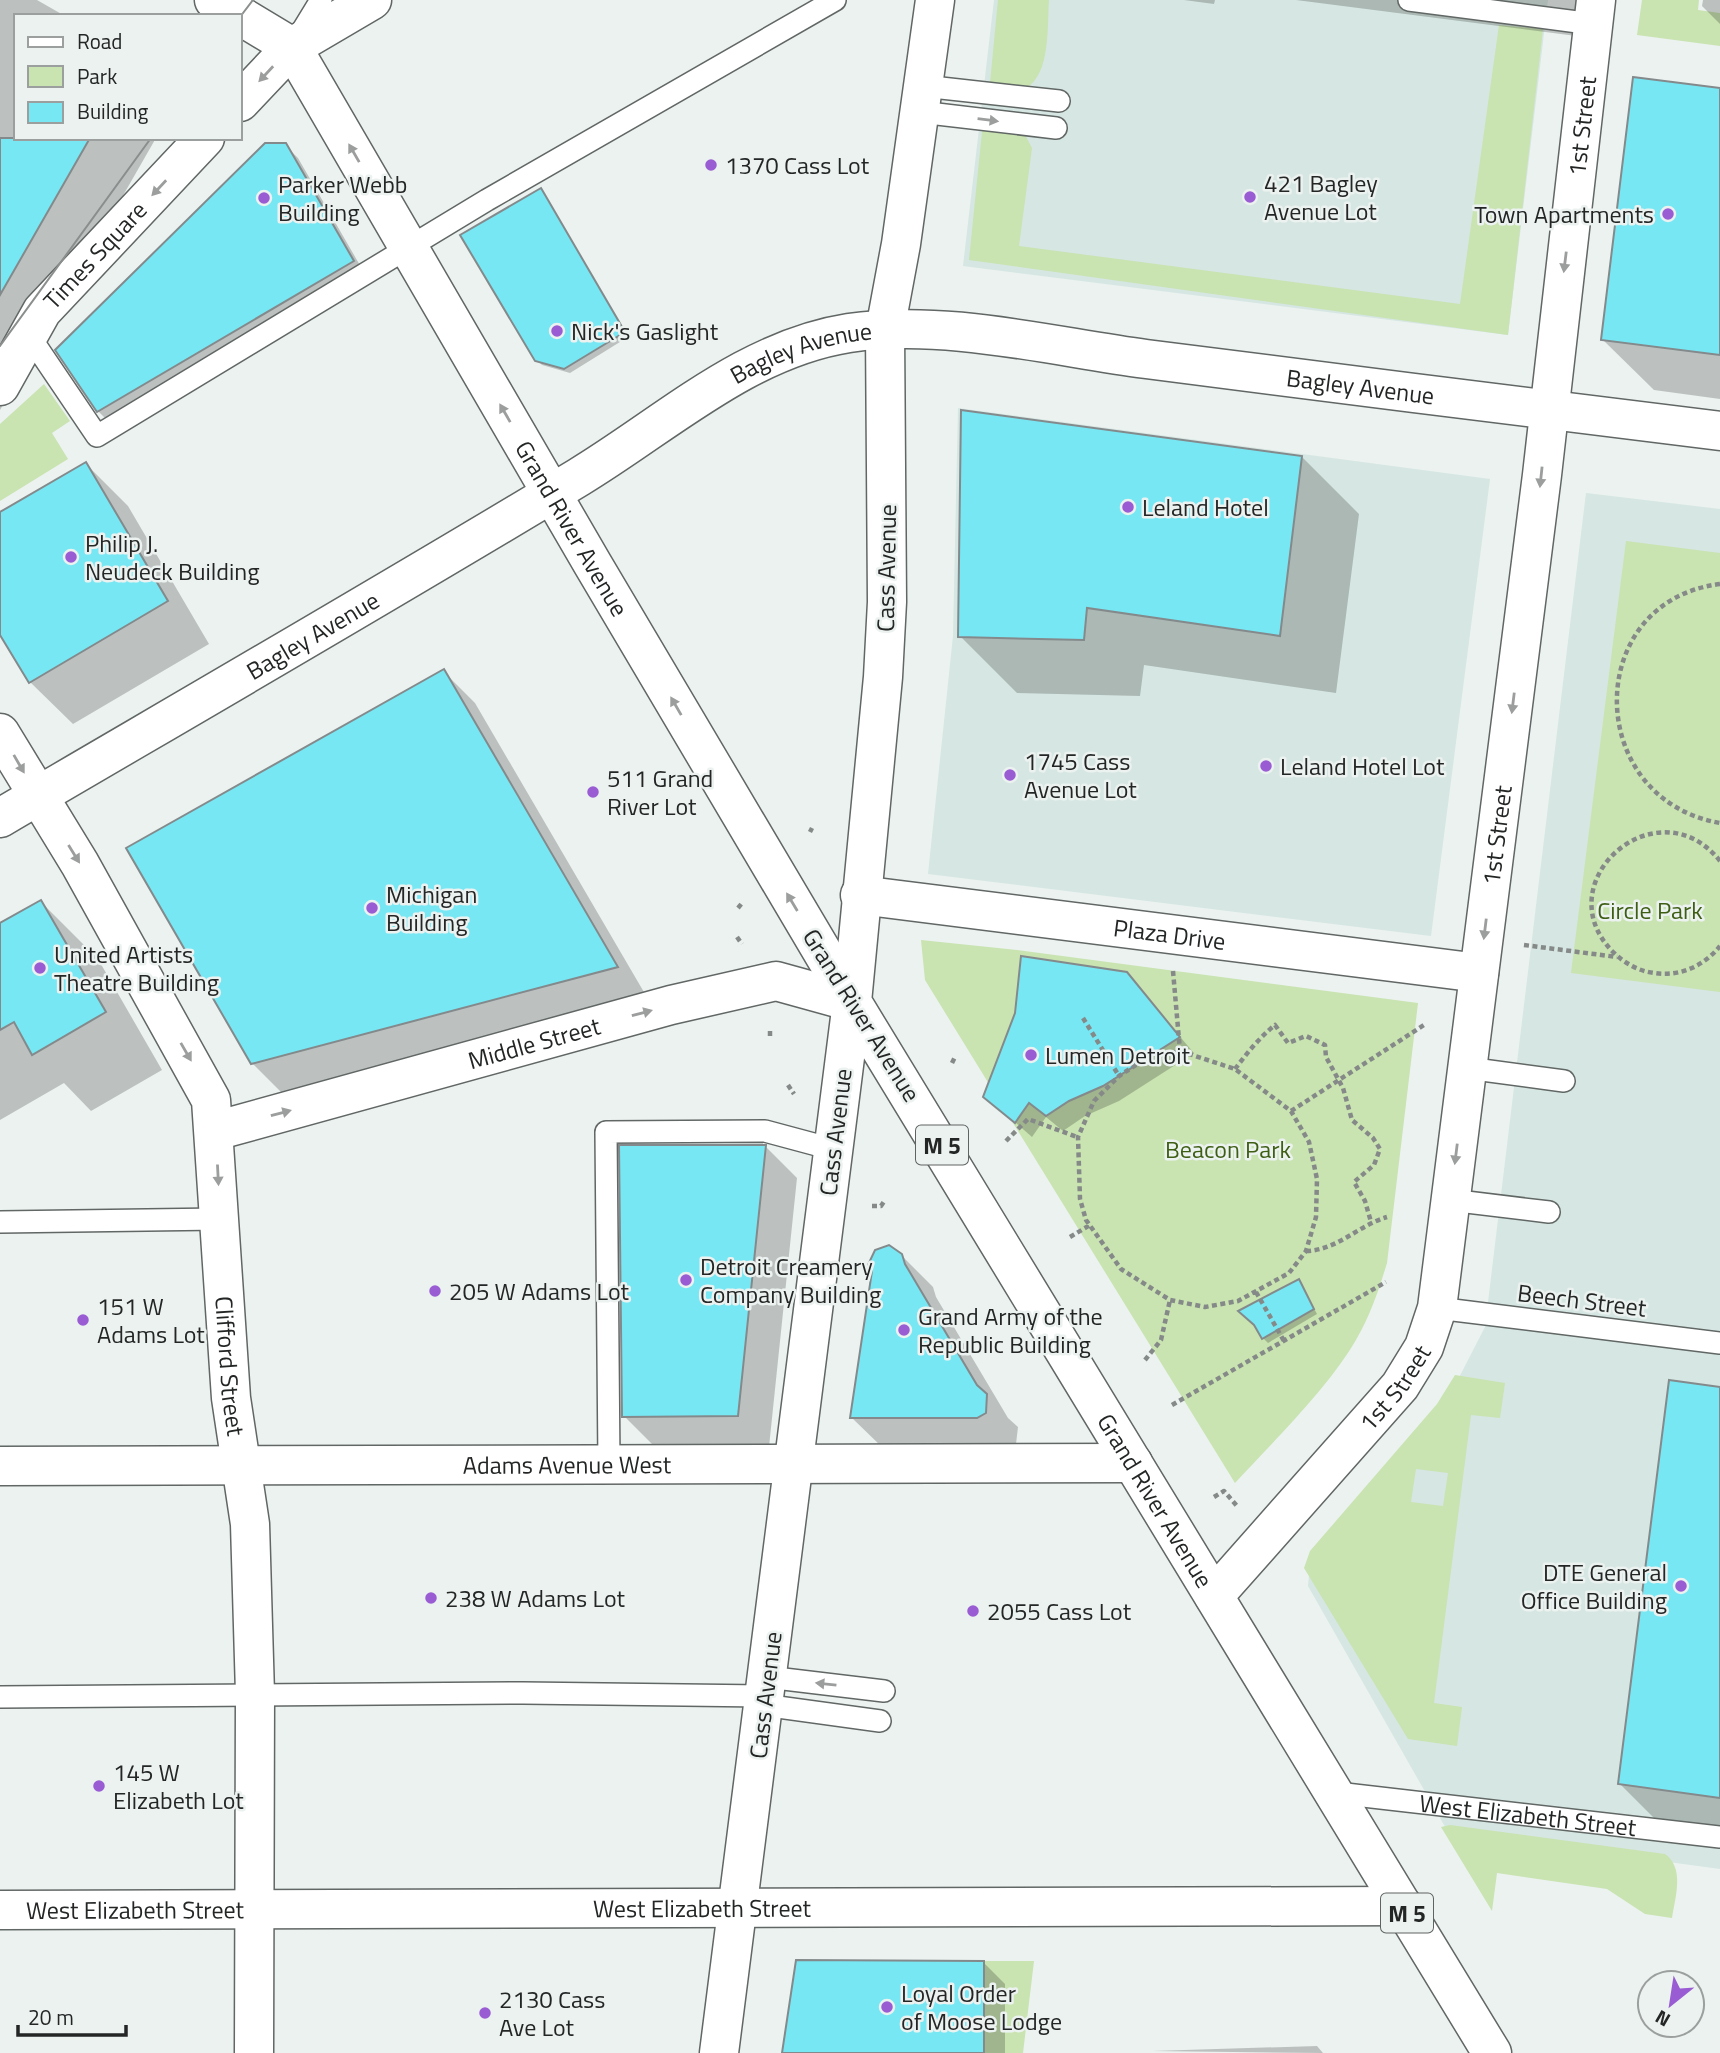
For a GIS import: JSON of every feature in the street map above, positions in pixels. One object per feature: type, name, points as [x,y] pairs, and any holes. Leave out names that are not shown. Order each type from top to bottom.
[{"type":"street","name":"Grand River Avenue","points":[[214,0],[237,14]]},
{"type":"street","points":[[242,100],[292,47],[372,0]]},
{"type":"street","name":"Cass Avenue","points":[[719,2053],[852,1002],[885,652],[885,330],[935,0]]},
{"type":"street","name":"1st Street","points":[[1214,1596],[1400,1386],[1424,1347],[1437,1308],[1540,489],[1547,409],[1595,12]]},
{"type":"street","name":"Grand River Avenue","points":[[242,17],[292,47],[852,1002],[1337,1793],[1492,2053]]},
{"type":"street","name":"Times Square","points":[[0,386],[42,311],[203,140]]},
{"type":"street","name":"Bagley Avenue","points":[[0,818],[552,493],[707,391],[807,344],[847,333],[885,330],[967,333],[1720,431]]},
{"type":"street","name":"Clifford Street","points":[[0,733],[194,1065],[211,1100],[231,1398],[250,1524],[256,1694],[254,2053]]},
{"type":"street","name":"Plaza Drive","points":[[860,895],[1479,973]]},
{"type":"street","name":"Middle Street","points":[[215,1131],[671,1005],[776,981],[852,1002]]},
{"type":"street","name":"Adams Avenue West","points":[[0,1466],[1133,1463]]},
{"type":"street","name":"West Elizabeth Street","points":[[0,1910],[1403,1906]]},
{"type":"lane","points":[[292,47],[321,0]]},
{"type":"lane","points":[[28,334],[97,436],[409,247],[835,0]]},
{"type":"lane","points":[[1409,0],[1595,12]]},
{"type":"lane","points":[[921,99],[1059,101]]},
{"type":"lane","points":[[921,99],[1056,128]]},
{"type":"lane","points":[[1467,1068],[1564,1081]]},
{"type":"lane","points":[[609,1464],[606,1132],[765,1131],[832,1149]]},
{"type":"lane","points":[[1450,1200],[1549,1212]]},
{"type":"lane","points":[[0,1222],[220,1219]]},
{"type":"lane","name":"Beech Street","points":[[1437,1308],[1720,1343]]},
{"type":"lane","points":[[0,1697],[884,1690]]},
{"type":"lane","points":[[765,1693],[880,1721]]},
{"type":"lane","name":"West Elizabeth Street","points":[[1337,1793],[1720,1837]]},
{"type":"path","points":[[1720,584],[1676,599],[1645,624],[1629,648],[1621,667],[1616,706],[1618,726],[1627,754],[1643,780],[1674,807],[1720,823]]},
{"type":"path","points":[[1618,957],[1598,929],[1593,901],[1600,873],[1616,851],[1641,836],[1669,833],[1696,841],[1720,861]]},
{"type":"path","points":[[738,908],[743,902]]},
{"type":"path","points":[[737,937],[741,944]]},
{"type":"path","points":[[1524,945],[1618,957],[1640,970],[1674,973],[1699,965],[1720,946]]},
{"type":"path","points":[[1172,963],[1180,1051]]},
{"type":"path","points":[[1083,1018],[1119,1076]]},
{"type":"path","points":[[1235,1069],[1250,1049],[1276,1025],[1288,1043],[1306,1036],[1325,1045],[1326,1057],[1339,1079],[1353,1122],[1373,1138],[1380,1149],[1374,1165],[1354,1182],[1365,1200],[1371,1222]]},
{"type":"path","points":[[1291,1111],[1424,1025]]},
{"type":"path","points":[[770,1031],[770,1039]]},
{"type":"path","points":[[1180,1051],[1235,1069],[1291,1111],[1309,1142],[1317,1179],[1316,1217],[1306,1251],[1289,1273],[1238,1301],[1205,1307],[1170,1300],[1121,1269],[1090,1225],[1080,1199],[1078,1137],[1094,1101],[1119,1076],[1139,1063],[1180,1051]]},
{"type":"path","points":[[952,1063],[955,1057]]},
{"type":"path","points":[[788,1085],[794,1094]]},
{"type":"path","points":[[1006,1140],[1028,1119],[1078,1137]]},
{"type":"path","points":[[872,1206],[881,1206],[886,1200]]},
{"type":"path","points":[[1306,1251],[1328,1248],[1371,1222],[1387,1217]]},
{"type":"path","points":[[1070,1237],[1090,1225]]},
{"type":"path","points":[[1172,1405],[1386,1282]]},
{"type":"path","points":[[1255,1292],[1284,1341]]},
{"type":"path","points":[[1145,1360],[1161,1340],[1170,1300]]},
{"type":"path","points":[[1214,1497],[1224,1491],[1237,1506]]},
{"type":"shaded area","name":"421 Bagley Avenue Lot","points":[[994,0],[1548,0],[1508,335],[963,266]]},
{"type":"shaded area","points":[[958,408],[1490,479],[1431,936],[928,874],[953,636]]},
{"type":"shaded area","points":[[1586,493],[1720,509],[1720,1869],[1448,1832],[1308,1586],[1311,1555],[1449,1397],[1485,1327]]},
{"type":"green space","points":[[998,0],[1049,0],[1044,61],[1034,81],[1026,88],[990,83]]},
{"type":"green space","points":[[1642,0],[1699,0],[1698,10],[1720,13],[1720,46],[1637,35]]},
{"type":"green space","points":[[1499,25],[1543,29],[1508,335],[969,260],[983,122],[1023,131],[1032,148],[1019,246],[1460,304]]},
{"type":"green space","points":[[44,384],[70,421],[52,433],[68,459],[0,501],[0,424]]},
{"type":"green space","name":"Circle Park","points":[[1626,541],[1720,553],[1720,992],[1571,973]]},
{"type":"green space","name":"Beacon Park","points":[[921,940],[1017,950],[1418,1003],[1387,1263],[1374,1301],[1357,1338],[1332,1375],[1235,1483],[925,980]]},
{"type":"green space","points":[[1455,1375],[1505,1383],[1500,1418],[1471,1415],[1434,1703],[1462,1707],[1457,1746],[1408,1739],[1304,1568],[1310,1551],[1437,1404]],"holes":[[[1416,1469],[1448,1473],[1443,1506],[1411,1502]]]},
{"type":"green space","points":[[1450,1825],[1665,1854],[1675,1867],[1677,1875],[1672,1918],[1645,1914],[1607,1889],[1497,1873],[1492,1911],[1441,1827]]},
{"type":"green space","points":[[984,1961],[1034,1961],[1023,2053],[984,2053]]},
{"type":"building","name":"Town Apartments","points":[[1633,77],[1720,88],[1720,355],[1601,340]]},
{"type":"building","points":[[0,138],[89,140],[0,295]]},
{"type":"building","name":"Parker Webb Building","points":[[265,143],[286,143],[354,261],[97,412],[55,350]]},
{"type":"building","points":[[541,188],[625,332],[564,369],[535,361],[460,235]]},
{"type":"building","name":"Leland Hotel","points":[[961,410],[1302,456],[1280,636],[1087,608],[1084,640],[958,637]]},
{"type":"building","name":"Philip J. Neudeck Building","points":[[86,462],[168,601],[29,683],[0,635],[0,512]]},
{"type":"building","name":"Michigan Building","points":[[444,669],[618,967],[251,1064],[126,848]]},
{"type":"building","name":"United Artists Theatre Building","points":[[41,900],[106,1012],[32,1055],[14,1022],[0,1030],[0,923]]},
{"type":"building","points":[[1021,956],[1127,972],[1180,1037],[1103,1086],[1069,1101],[1046,1116],[1029,1103],[1015,1123],[983,1097],[1015,1013]]},
{"type":"building","name":"Detroit Creamery Company Building","points":[[619,1145],[766,1145],[738,1416],[622,1417]]},
{"type":"building","name":"Grand Army of the Republic Building","points":[[889,1245],[902,1254],[905,1264],[977,1385],[987,1394],[986,1413],[977,1418],[850,1418],[872,1271],[868,1265],[875,1250]]},
{"type":"building","points":[[1299,1279],[1314,1309],[1262,1339],[1254,1325],[1238,1311]]},
{"type":"building","name":"DTE General Office Building","points":[[1669,1380],[1720,1387],[1720,1798],[1618,1784]]},
{"type":"building","name":"Loyal Order of Moose Lodge","points":[[796,1960],[984,1961],[984,2053],[782,2053]]},
{"type":"tram line","points":[[242,14],[253,0]]},
{"type":"tram line","points":[[0,346],[150,140]]},
{"type":"place","name":"1370 Cass Lot","points":[[711,165]]},
{"type":"place","name":"421 Bagley Avenue Lot","points":[[1250,197]]},
{"type":"place","name":"Parker Webb Building","points":[[264,198]]},
{"type":"place","name":"Town Apartments","points":[[1668,214]]},
{"type":"place","name":"Nick's Gaslight","points":[[557,331]]},
{"type":"place","name":"Leland Hotel","points":[[1128,507]]},
{"type":"place","name":"Philip J. Neudeck Building","points":[[71,557]]},
{"type":"place","name":"Leland Hotel Lot","points":[[1266,766]]},
{"type":"place","name":"1745 Cass Avenue Lot","points":[[1010,775]]},
{"type":"place","name":"511 Grand River Lot","points":[[593,792]]},
{"type":"place","name":"Michigan Building","points":[[372,908]]},
{"type":"place","name":"United Artists Theatre Building","points":[[40,968]]},
{"type":"place","name":"Lumen Detroit","points":[[1031,1055]]},
{"type":"place","name":"Detroit Creamery Company Building","points":[[686,1280]]},
{"type":"place","name":"205 W Adams Lot","points":[[435,1291]]},
{"type":"place","name":"151 W Adams Lot","points":[[83,1320]]},
{"type":"place","name":"Grand Army of the Republic Building","points":[[904,1330]]},
{"type":"place","name":"DTE General Office Building","points":[[1681,1586]]},
{"type":"place","name":"238 W Adams Lot","points":[[431,1598]]},
{"type":"place","name":"2055 Cass Lot","points":[[973,1611]]},
{"type":"place","name":"145 W Elizabeth Lot","points":[[99,1786]]},
{"type":"place","name":"Loyal Order of Moose Lodge","points":[[887,2007]]},
{"type":"place","name":"2130 Cass Ave Lot","points":[[485,2013]]}]
